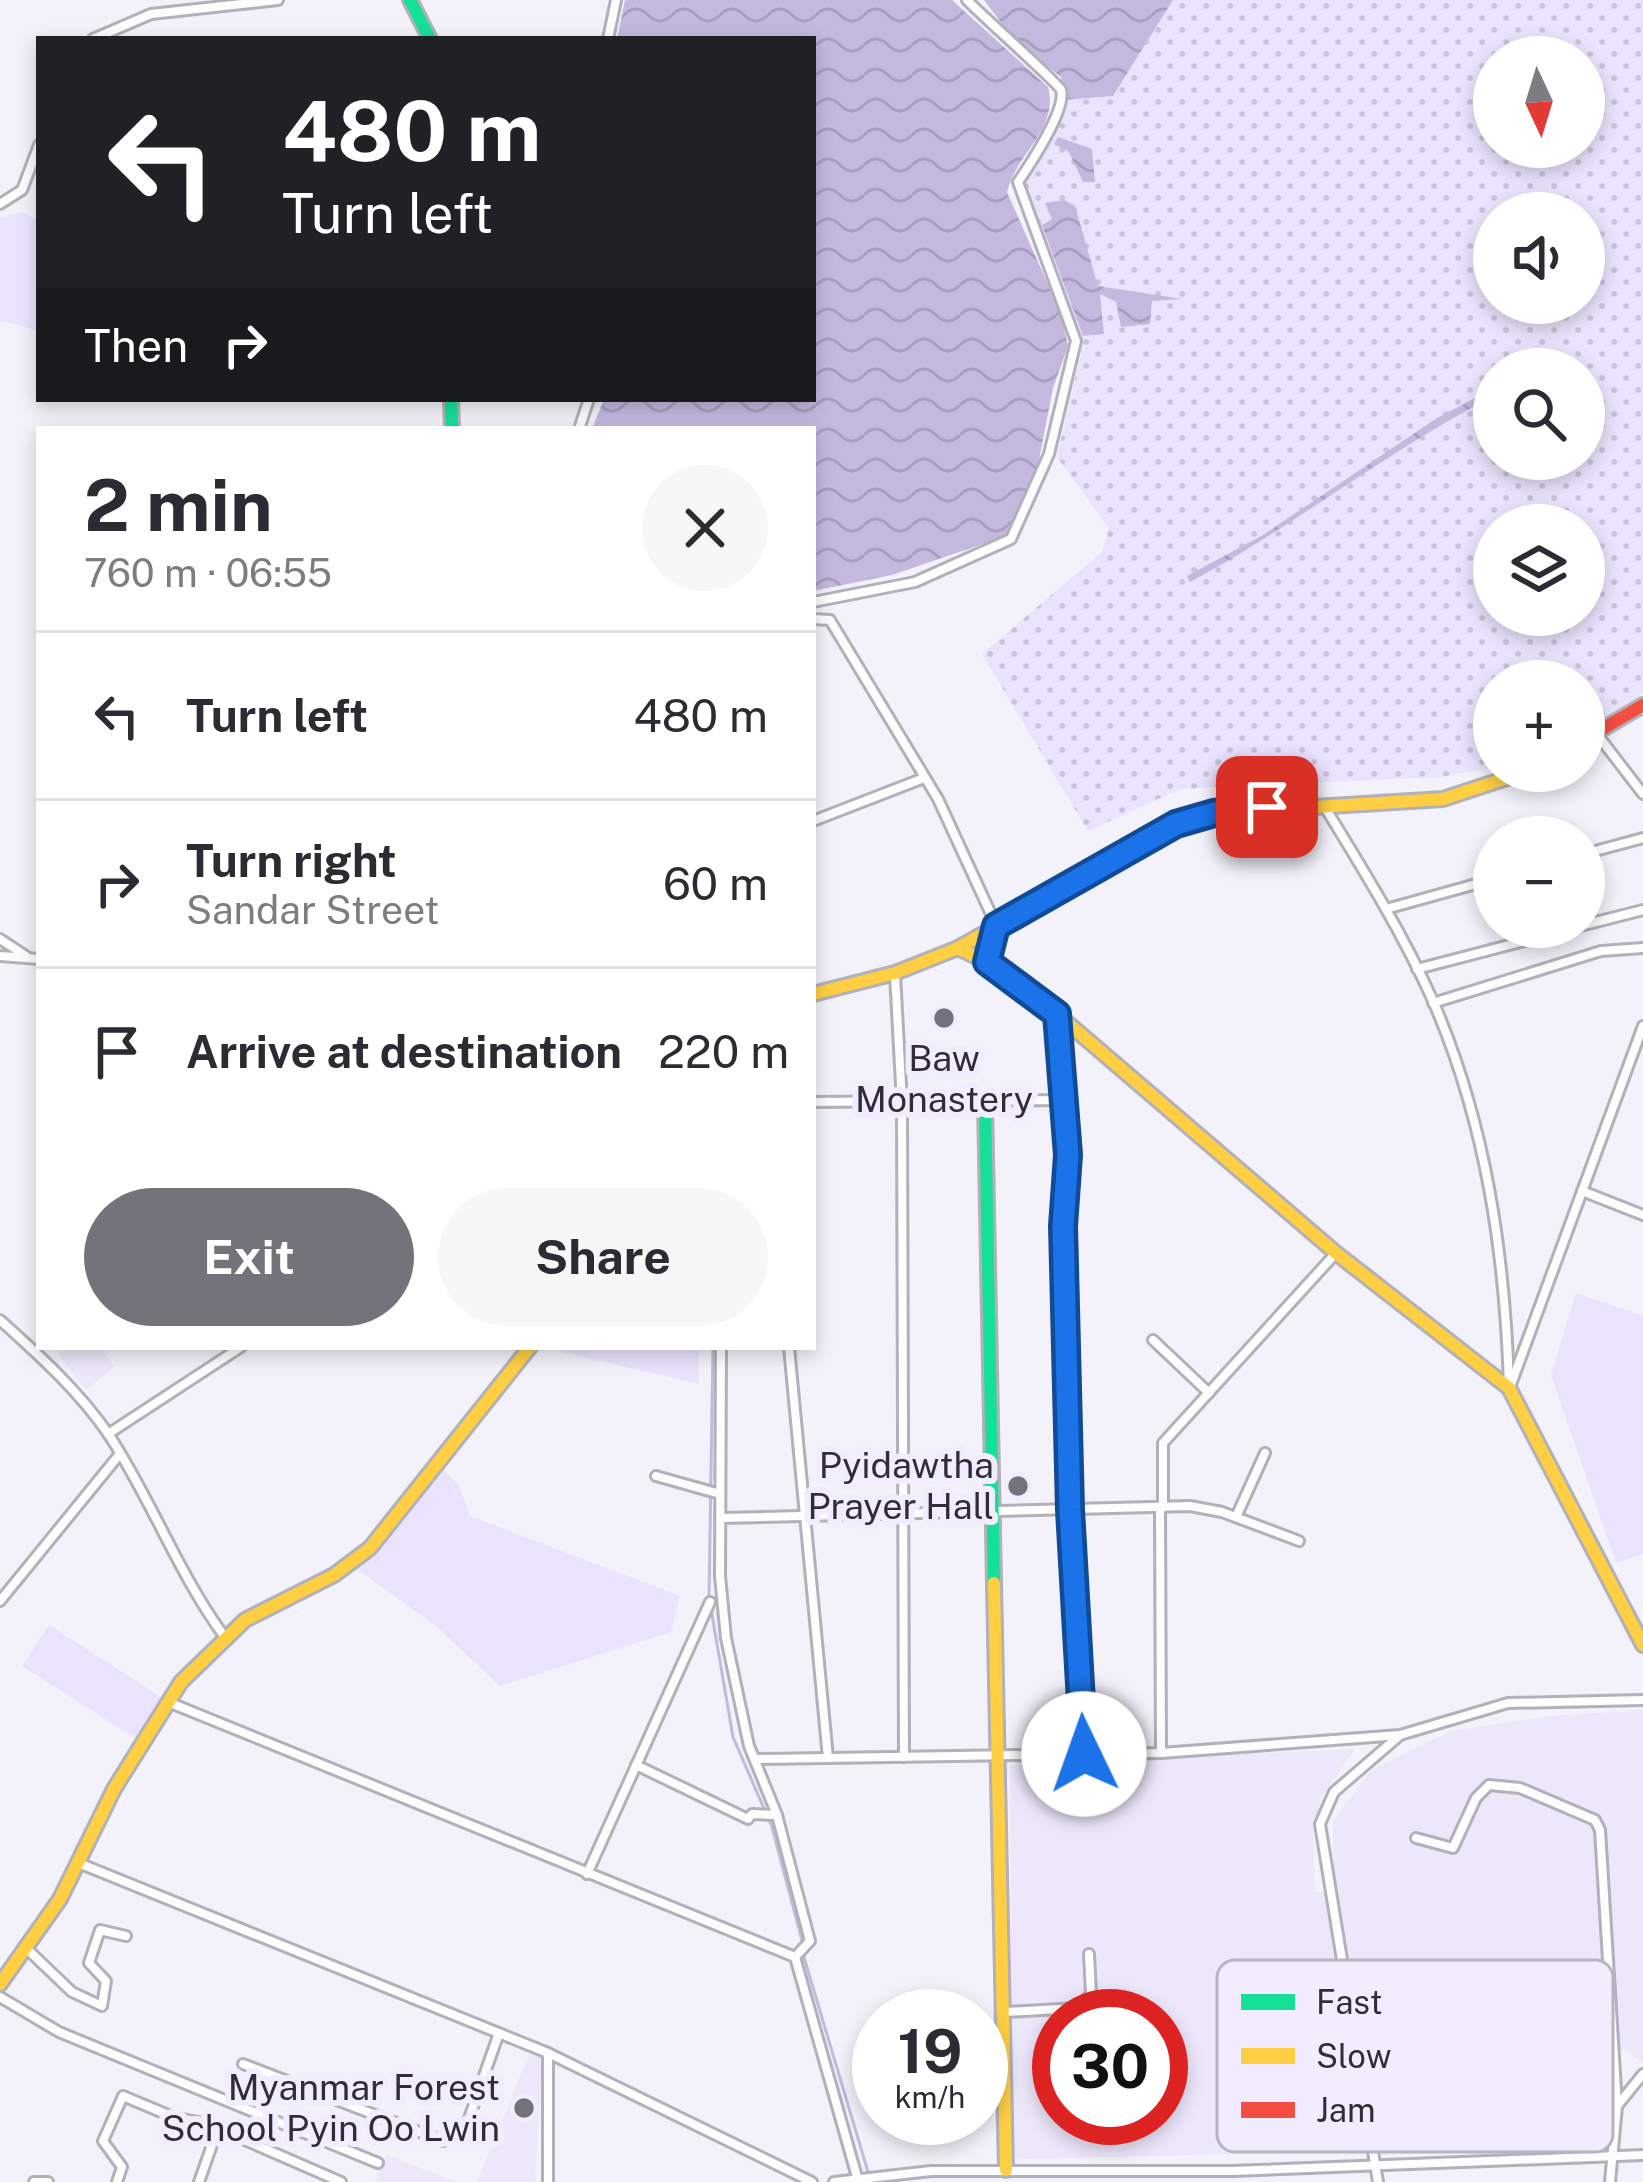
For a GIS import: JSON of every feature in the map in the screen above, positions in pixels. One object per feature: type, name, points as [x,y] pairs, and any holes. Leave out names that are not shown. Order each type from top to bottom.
[{"type":"street","points":[[100,36],[151,14],[278,0]]},
{"type":"street","points":[[410,0],[428,36]]},
{"type":"street","points":[[609,36],[616,0]]},
{"type":"street","points":[[816,601],[915,582],[1011,539],[1048,454],[1071,372],[1076,341],[1018,182],[1063,98],[1059,85],[1014,50],[967,0]]},
{"type":"street","points":[[0,204],[22,190],[36,153]]},
{"type":"street","points":[[816,620],[830,620],[925,778],[996,926],[987,962]]},
{"type":"street","points":[[1605,727],[1643,705]]},
{"type":"street","points":[[1605,752],[1643,794]]},
{"type":"street","points":[[816,820],[925,778]]},
{"type":"street","points":[[816,993],[895,973],[958,948],[1176,824],[1214,813],[1456,800],[1476,792]]},
{"type":"street","points":[[1326,807],[1386,909],[1433,1003],[1484,1158],[1501,1262],[1509,1388],[1643,1645]]},
{"type":"street","points":[[1605,848],[1643,838]]},
{"type":"street","points":[[1386,909],[1473,885]]},
{"type":"street","points":[[1605,920],[1643,910]]},
{"type":"street","points":[[0,939],[28,957]]},
{"type":"street","points":[[958,948],[987,962],[1057,1014],[1336,1253],[1509,1388]]},
{"type":"street","points":[[1416,970],[1498,948]]},
{"type":"street","points":[[1433,1003],[1600,951],[1643,948]]},
{"type":"street","points":[[0,956],[36,958]]},
{"type":"street","points":[[895,973],[902,1103],[904,1756]]},
{"type":"street","points":[[1057,1014],[1063,1100],[1070,1510],[1084,1754]]},
{"type":"street","points":[[1509,1388],[1643,1026]]},
{"type":"street","points":[[816,1102],[1063,1100]]},
{"type":"street","points":[[985,1101],[1005,1989]]},
{"type":"street","points":[[1582,1191],[1643,1215]]},
{"type":"street","points":[[1161,1753],[1163,1443],[1336,1253]]},
{"type":"street","points":[[0,1321],[56,1371],[108,1434],[193,1593],[224,1636]]},
{"type":"street","points":[[1153,1340],[1209,1393]]},
{"type":"street","points":[[108,1434],[236,1350]]},
{"type":"street","points":[[0,1984],[81,1864],[114,1789],[168,1702],[224,1636],[245,1620],[334,1575],[370,1548],[422,1476],[527,1350]]},
{"type":"street","points":[[721,1350],[719,1494],[726,1638],[755,1759],[810,1940],[797,1955]]},
{"type":"street","points":[[789,1350],[828,1758]]},
{"type":"street","points":[[1236,1517],[1265,1453]]},
{"type":"street","points":[[0,1601],[119,1455]]},
{"type":"street","points":[[656,1476],[719,1494]]},
{"type":"street","points":[[721,1518],[1190,1506],[1299,1541]]},
{"type":"street","points":[[587,1874],[710,1602]]},
{"type":"street","points":[[755,1759],[1161,1753],[1400,1735],[1508,1703],[1643,1700]]},
{"type":"street","points":[[168,1702],[797,1955]]},
{"type":"street","points":[[1342,1960],[1320,1824],[1334,1792],[1400,1735]]},
{"type":"street","points":[[636,1765],[748,1819],[752,1814],[774,1815]]},
{"type":"street","points":[[1416,1838],[1454,1848],[1477,1798],[1489,1786],[1535,1793],[1595,1820],[1600,1830],[1608,1960]]},
{"type":"street","points":[[81,1864],[548,2053],[812,2182]]},
{"type":"street","points":[[27,1949],[72,1992],[102,2006],[106,1981],[89,1963],[100,1930],[125,1936]]},
{"type":"street","points":[[1008,2012],[1078,2008],[1091,1994],[1089,1954]]},
{"type":"street","points":[[797,1955],[860,2176]]},
{"type":"street","points":[[0,1997],[59,2032],[378,2163]]},
{"type":"street","points":[[243,2064],[443,2141],[466,2124],[500,2033]]},
{"type":"street","points":[[1613,2041],[1617,2106],[1613,2146]]},
{"type":"street","points":[[548,2053],[548,2182]]},
{"type":"street","points":[[1617,2106],[1643,2074]]},
{"type":"street","points":[[117,2182],[122,2167],[103,2141],[123,2096],[173,2117],[208,2124],[341,2182]]},
{"type":"street","points":[[199,2182],[212,2145],[208,2124]]},
{"type":"street","points":[[1006,2145],[1006,2170]]},
{"type":"street","points":[[1373,2152],[1378,2182]]},
{"type":"street","points":[[1610,2182],[1612,2152]]},
{"type":"street","points":[[834,2182],[875,2174],[1232,2170],[1643,2155]]},
{"type":"street","points":[[1232,2170],[1233,2182]]},
{"type":"street","points":[[34,2182],[48,2182]]},
{"type":"shaded area","points":[[1173,0],[1643,0],[1643,694],[1605,717],[1605,660],[1473,660],[1473,771],[1440,777],[1180,789],[1088,831],[982,654],[1102,552],[1109,528],[1057,457],[1083,345],[1022,184],[1048,143],[1064,100],[1113,96]]},
{"type":"shaded area","points":[[23,212],[36,219],[36,330],[0,320],[0,218]]},
{"type":"shaded area","points":[[1576,1293],[1643,1316],[1643,1554],[1616,1563],[1551,1375]]},
{"type":"shaded area","points":[[102,1350],[114,1367],[86,1390],[58,1354]]},
{"type":"shaded area","points":[[699,1350],[699,1384],[562,1352]]},
{"type":"shaded area","points":[[441,1467],[459,1486],[470,1516],[680,1596],[671,1632],[500,1686],[436,1626],[356,1568]]},
{"type":"shaded area","points":[[49,1625],[164,1699],[137,1739],[22,1666]]},
{"type":"shaded area","points":[[1643,1710],[1643,2063],[1624,2049],[1613,2049],[1613,1960],[1217,1960],[1217,2152],[1329,2152],[1012,2159],[1010,1765],[1355,1749],[1322,1796],[1313,1833],[1315,1892],[1334,1892],[1333,1820],[1372,1770],[1451,1731],[1549,1716]]},
{"type":"shaded area","name":"Myanmar Forest School Pyin Oo Lwin","points":[[530,2052],[542,2057],[535,2182],[477,2182]]},
{"type":"shaded area","name":"Myanmar Forest School Pyin Oo Lwin","points":[[387,2155],[456,2182],[375,2182]]},
{"type":"water","points":[[625,0],[952,0],[1048,87],[1048,116],[1007,192],[1061,314],[1068,346],[1053,388],[1036,475],[1014,525],[1003,537],[892,575],[816,590],[816,426],[593,426],[603,402],[816,402],[816,36],[618,36]]},
{"type":"water","points":[[984,0],[1173,0],[1113,96],[1064,100],[1061,77],[1015,41]]},
{"type":"water","points":[[1058,137],[1092,149],[1095,182],[1083,182],[1069,152],[1054,144]]},
{"type":"water","points":[[1064,200],[1075,206],[1098,286],[1182,299],[1152,301],[1150,324],[1121,327],[1116,302],[1100,294],[1104,334],[1083,336],[1042,225],[1052,219],[1045,203]]},
{"type":"water","points":[[1473,399],[1473,407],[1190,582],[1187,576],[1263,535],[1437,418]]},
{"type":"waterway","points":[[709,1599],[713,1350]]},
{"type":"waterway","points":[[711,1609],[733,1737],[772,1827],[803,1944]]},
{"type":"waterway","points":[[803,1954],[871,2182]]},
{"type":"traffic: fast","points":[[410,0],[428,36]]},
{"type":"traffic: fast","points":[[451,402],[452,426]]},
{"type":"traffic: fast","points":[[985,1101],[994,1583]]},
{"type":"traffic: slow","points":[[816,993],[895,973],[958,948],[1176,825],[1265,810],[1443,799],[1473,789]]},
{"type":"traffic: slow","points":[[958,948],[987,962],[1057,1014],[1336,1253],[1509,1388],[1643,1645]]},
{"type":"traffic: slow","points":[[0,1984],[60,1899],[114,1789],[181,1682],[245,1620],[334,1575],[370,1548],[528,1350]]},
{"type":"traffic: slow","points":[[994,1583],[1006,2170]]},
{"type":"traffic: jam","points":[[1605,728],[1643,705]]},
{"type":"traffic: jam","points":[[987,962],[996,926]]},
{"type":"place","name":"Baw Monastery","points":[[944,1018]]},
{"type":"place","name":"Pyidawtha Prayer Hall","points":[[1018,1486]]},
{"type":"place","name":"Myanmar Forest School Pyin Oo Lwin","points":[[524,2108]]},
{"type":"route","points":[[1084,1754],[1070,1510],[1063,1226],[1068,1155],[1057,1014],[987,962],[996,926],[1046,902],[1176,824],[1214,813],[1267,807]]}]
